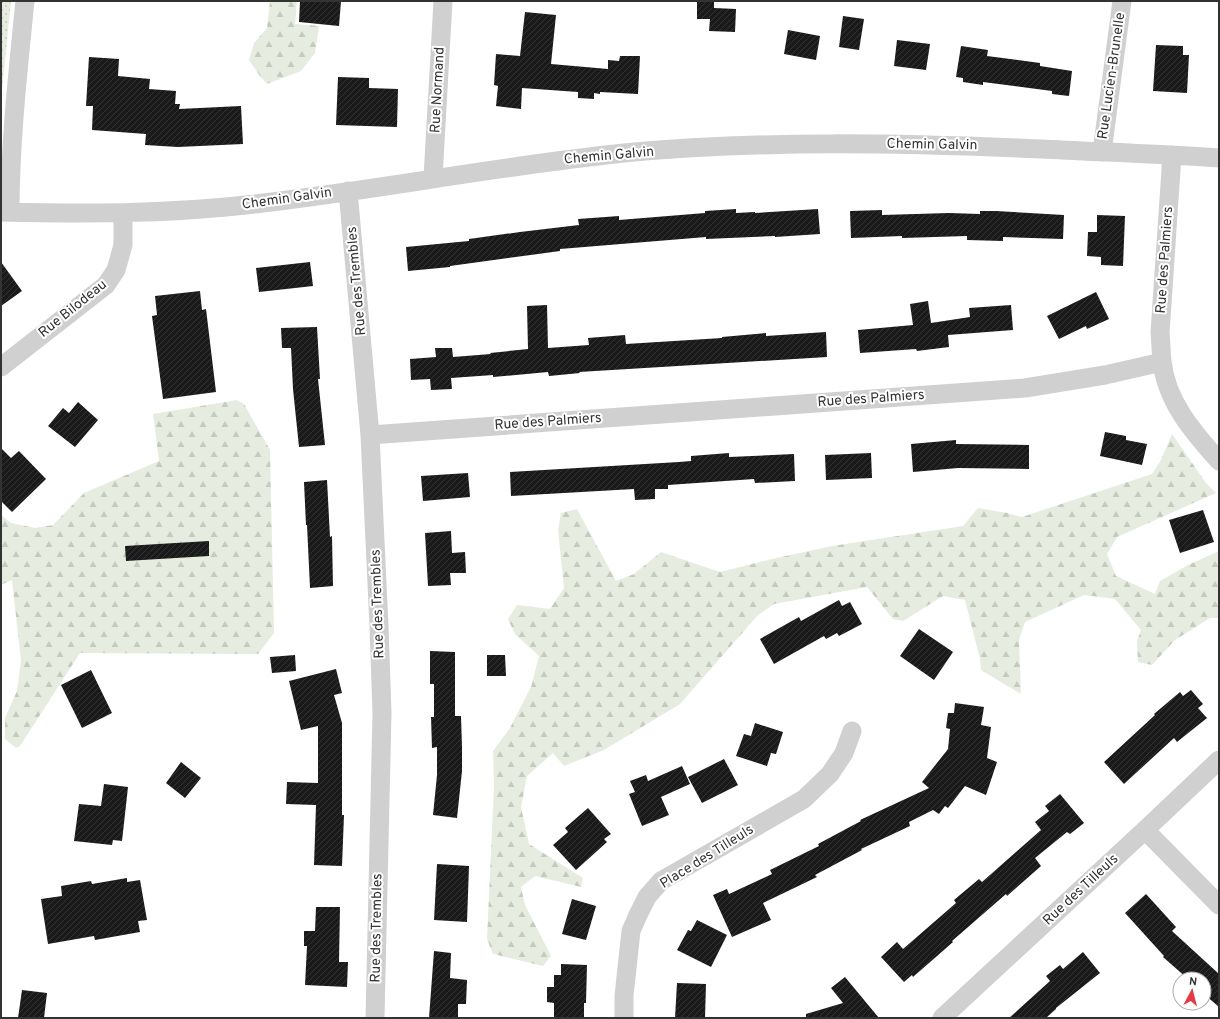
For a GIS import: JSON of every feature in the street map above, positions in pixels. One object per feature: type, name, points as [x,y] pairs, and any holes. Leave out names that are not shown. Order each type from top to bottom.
[{"type":"street","points":[[6,212],[10,185],[15,98],[25,1]]},
{"type":"street","name":"Rue Normand","points":[[433,178],[443,1]]},
{"type":"street","name":"Rue Lucien-Brunelle","points":[[1102,152],[1122,1]]},
{"type":"street","name":"Chemin Galvin","points":[[6,212],[123,213],[246,205],[544,162],[626,153],[739,146],[849,144],[948,145],[1219,158]]},
{"type":"street","name":"Rue des Palmiers","points":[[370,435],[1025,388],[1105,375],[1162,362],[1160,333],[1172,155]]},
{"type":"street","name":"Rue des Trembles","points":[[348,191],[370,435],[382,713],[375,1018]]},
{"type":"street","name":"Rue Bilodeau","points":[[1,367],[106,285],[116,270],[123,245],[123,213]]},
{"type":"street","points":[[1162,362],[1168,386],[1179,412],[1197,437],[1219,461]]},
{"type":"street","name":"Place des Tilleuls","points":[[624,1018],[624,996],[631,931],[648,897],[661,881],[804,799],[830,774],[844,753],[852,731]]},
{"type":"street","name":"Rue des Tilleuls","points":[[942,1018],[1146,830],[1219,760]]},
{"type":"street","points":[[1146,830],[1219,905]]},
{"type":"green space","points":[[1,1],[11,1],[1,100]]},
{"type":"green space","points":[[270,1],[297,1],[295,24],[319,26],[315,53],[301,71],[267,84],[249,60],[254,43],[267,28]]},
{"type":"green space","points":[[237,400],[244,404],[270,450],[274,633],[258,654],[80,653],[20,746],[16,748],[5,739],[5,718],[17,691],[21,661],[12,580],[1,585],[1,515],[11,523],[35,528],[53,525],[84,493],[159,461],[153,414]]},
{"type":"green space","points":[[1172,434],[1206,483],[1216,493],[1117,537],[1107,554],[1116,576],[1155,594],[1160,581],[1188,565],[1219,551],[1219,618],[1210,618],[1175,640],[1152,665],[1138,662],[1137,641],[1141,630],[1115,599],[1084,595],[1025,622],[1019,640],[1021,694],[981,670],[980,659],[965,600],[943,596],[903,621],[893,619],[867,587],[774,604],[758,615],[680,704],[604,750],[564,766],[553,753],[527,776],[521,807],[529,844],[583,878],[581,887],[535,876],[521,887],[525,905],[551,956],[543,966],[493,954],[487,939],[494,786],[493,751],[510,728],[531,687],[539,656],[515,634],[508,619],[517,605],[550,609],[564,588],[558,530],[561,513],[577,509],[616,581],[634,574],[661,552],[720,572],[832,546],[963,526],[978,508],[1022,517],[1152,474],[1161,460]]},
{"type":"building","points":[[300,1],[341,1],[339,26],[299,22]]},
{"type":"building","points":[[697,1],[714,1],[714,8],[736,9],[735,32],[709,31],[710,19],[697,19]]},
{"type":"building","points":[[525,12],[556,15],[551,64],[608,69],[608,60],[619,61],[620,56],[640,56],[638,94],[600,92],[600,94],[594,93],[594,99],[578,98],[578,92],[522,88],[521,109],[496,106],[498,86],[494,85],[496,54],[520,56]]},
{"type":"building","points":[[843,16],[864,19],[859,50],[839,47]]},
{"type":"building","points":[[788,30],[820,36],[816,60],[784,54]]},
{"type":"building","points":[[897,40],[930,44],[926,70],[894,66]]},
{"type":"building","points":[[1156,45],[1183,46],[1183,55],[1189,55],[1187,93],[1153,91]]},
{"type":"building","points":[[961,46],[988,50],[987,56],[1040,63],[1040,66],[1072,71],[1069,96],[1052,94],[1052,91],[983,82],[983,85],[963,82],[963,78],[956,77]]},
{"type":"building","points":[[89,57],[119,59],[118,76],[150,79],[149,89],[176,91],[175,104],[180,104],[179,109],[241,106],[243,144],[178,147],[145,145],[146,134],[92,130],[93,106],[86,106]]},
{"type":"building","points":[[338,77],[369,78],[369,88],[398,89],[397,127],[336,125]]},
{"type":"building","points":[[736,209],[736,213],[755,213],[818,209],[820,234],[706,239],[706,237],[560,249],[560,251],[450,267],[408,271],[406,247],[469,241],[469,239],[579,225],[578,219],[619,216],[619,220]]},
{"type":"building","points":[[882,210],[882,215],[949,213],[980,214],[980,211],[996,211],[1064,215],[1063,239],[1003,237],[1003,241],[967,240],[967,236],[851,238],[850,211]]},
{"type":"building","points":[[1097,215],[1125,216],[1123,266],[1101,265],[1101,257],[1087,256],[1088,232],[1097,232]]},
{"type":"building","points":[[1,262],[22,291],[1,306]]},
{"type":"building","points":[[310,262],[313,286],[259,292],[256,268]]},
{"type":"building","points":[[200,291],[202,310],[206,309],[216,392],[163,399],[152,316],[157,315],[155,296]]},
{"type":"building","points":[[1096,292],[1109,319],[1087,329],[1086,326],[1059,339],[1047,316]]},
{"type":"building","points":[[928,301],[931,323],[970,317],[969,308],[1011,305],[1013,330],[948,335],[949,347],[917,351],[916,349],[860,353],[858,330],[913,325],[910,304]]},
{"type":"building","points":[[547,305],[548,348],[589,345],[588,338],[625,335],[626,344],[722,338],[766,333],[766,336],[826,332],[827,357],[579,372],[580,373],[549,376],[548,372],[493,377],[493,375],[451,378],[452,389],[431,390],[430,379],[411,380],[410,359],[436,357],[435,348],[452,348],[453,357],[528,349],[527,306]]},
{"type":"building","points":[[317,327],[320,379],[318,379],[325,445],[299,447],[293,389],[291,348],[282,348],[281,328]]},
{"type":"building","points":[[78,402],[98,420],[75,447],[48,426],[63,408],[69,413]]},
{"type":"building","points":[[1105,432],[1126,436],[1126,440],[1147,444],[1142,465],[1100,456]]},
{"type":"building","points":[[956,440],[956,444],[1029,445],[1029,469],[958,468],[913,472],[911,444]]},
{"type":"building","points":[[1,448],[11,458],[19,451],[46,479],[12,512],[1,501]]},
{"type":"building","points":[[729,453],[729,457],[794,454],[795,481],[755,483],[754,479],[668,485],[668,489],[655,489],[655,499],[635,500],[634,489],[511,496],[510,472],[691,461],[691,456]]},
{"type":"building","points":[[871,453],[872,478],[826,480],[825,455]]},
{"type":"building","points":[[468,473],[470,497],[423,501],[421,476]]},
{"type":"building","points":[[327,480],[330,537],[332,536],[333,586],[310,588],[304,482]]},
{"type":"building","points":[[1203,510],[1214,542],[1180,553],[1169,520]]},
{"type":"building","points":[[451,531],[452,553],[465,552],[466,573],[450,573],[451,585],[428,586],[425,533]]},
{"type":"building","points":[[209,541],[209,556],[126,561],[125,546]]},
{"type":"building","points":[[839,600],[842,606],[850,602],[862,624],[839,636],[837,633],[826,639],[824,636],[774,664],[760,639],[799,617],[801,621]]},
{"type":"building","points":[[919,629],[953,652],[934,680],[900,656]]},
{"type":"building","points":[[430,651],[455,652],[455,716],[461,716],[462,747],[462,771],[457,818],[433,815],[437,775],[437,747],[432,748],[431,717],[434,717],[434,684],[430,684]]},
{"type":"building","points":[[295,655],[296,671],[272,673],[270,657]]},
{"type":"building","points":[[487,655],[505,655],[506,676],[487,676]]},
{"type":"building","points":[[336,669],[342,693],[334,695],[342,723],[342,815],[344,815],[342,866],[314,865],[316,805],[286,804],[287,782],[318,783],[318,726],[301,730],[289,681]]},
{"type":"building","points":[[91,670],[112,713],[82,728],[61,685]]},
{"type":"building","points":[[1191,690],[1203,704],[1198,708],[1207,718],[1177,742],[1174,738],[1124,784],[1104,762],[1155,715],[1154,714],[1180,692],[1183,696]]},
{"type":"building","points":[[955,703],[984,707],[981,725],[991,727],[987,758],[997,762],[986,795],[965,786],[948,808],[945,806],[939,814],[933,810],[909,822],[910,826],[861,849],[862,850],[815,875],[817,877],[763,903],[771,920],[732,937],[713,895],[727,889],[729,894],[772,874],[770,870],[819,846],[818,844],[861,821],[860,820],[929,788],[922,782],[948,749],[950,729],[946,728],[948,713],[954,713]]},
{"type":"building","points":[[755,723],[783,732],[776,754],[771,753],[767,766],[736,756],[744,734],[751,736]]},
{"type":"building","points":[[724,759],[738,785],[702,803],[688,777]]},
{"type":"building","points":[[181,762],[201,778],[185,798],[166,783]]},
{"type":"building","points":[[682,766],[690,784],[661,797],[669,815],[642,826],[629,794],[635,792],[630,781],[646,775],[648,781]]},
{"type":"building","points":[[104,784],[128,787],[122,841],[113,840],[112,845],[74,841],[79,804],[101,806]]},
{"type":"building","points":[[1060,794],[1084,823],[1070,834],[1067,832],[1035,858],[1041,866],[1007,896],[1006,894],[913,977],[912,975],[904,982],[881,957],[897,942],[903,949],[956,903],[954,900],[979,879],[982,882],[1041,830],[1035,822],[1049,811],[1045,806]]},
{"type":"building","points":[[588,808],[611,834],[604,839],[607,842],[576,870],[553,845],[568,832],[565,828]]},
{"type":"building","points":[[437,864],[469,866],[467,922],[434,920]]},
{"type":"building","points":[[127,878],[127,882],[140,880],[147,920],[138,921],[140,932],[95,940],[94,936],[48,944],[41,899],[62,896],[61,886],[91,881],[92,884]]},
{"type":"building","points":[[1146,894],[1176,927],[1172,931],[1219,974],[1219,1007],[1212,1001],[1212,971],[1179,971],[1163,957],[1164,956],[1125,913]]},
{"type":"building","points":[[572,899],[596,906],[586,940],[562,934]]},
{"type":"building","points":[[316,907],[340,907],[339,962],[348,962],[347,987],[305,985],[307,946],[304,946],[304,931],[315,931]]},
{"type":"building","points":[[697,920],[727,935],[711,967],[677,950],[688,930],[691,931]]},
{"type":"building","points":[[434,951],[451,953],[450,978],[467,980],[466,1004],[458,1004],[458,1018],[429,1018]]},
{"type":"building","points":[[1083,952],[1100,973],[1056,1008],[1046,1018],[1009,1018],[1050,981],[1046,976],[1060,965],[1063,969]]},
{"type":"building","points":[[561,964],[587,965],[584,1018],[554,1018],[554,1003],[547,1002],[547,987],[554,987],[554,975],[561,975]]},
{"type":"building","points":[[845,977],[879,1018],[806,1018],[806,1014],[843,1003],[831,988]]},
{"type":"building","points":[[677,983],[706,984],[705,1018],[675,1018]]},
{"type":"building","points":[[22,990],[47,993],[44,1018],[18,1018]]}]
